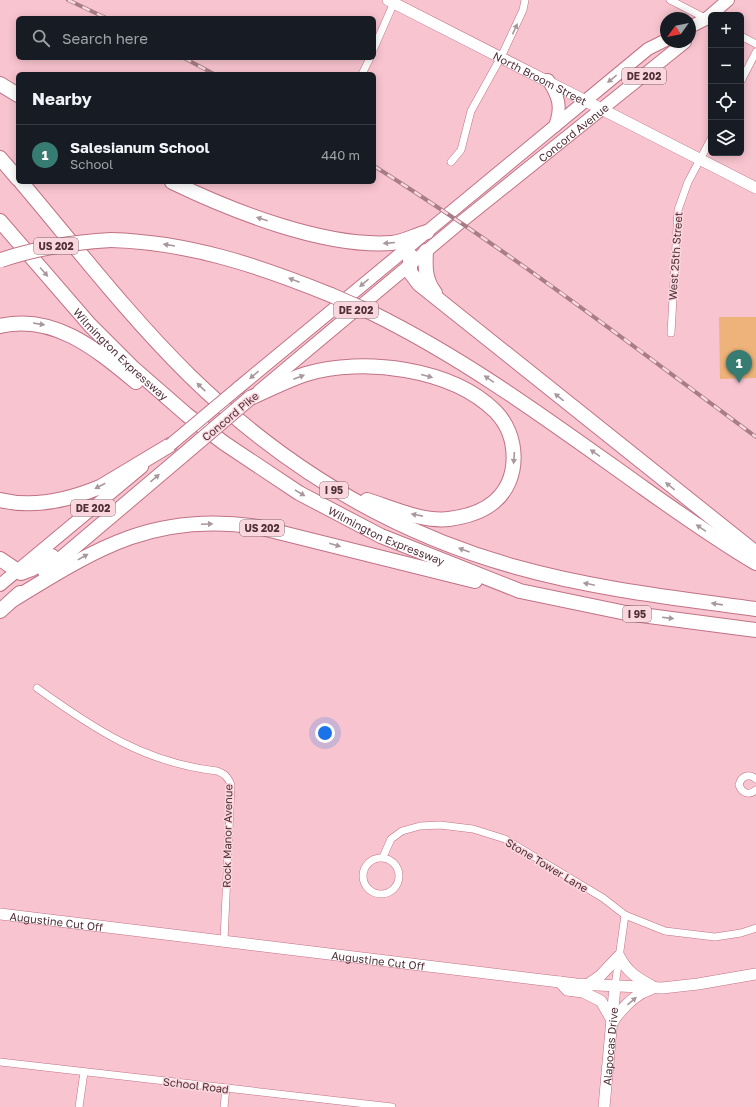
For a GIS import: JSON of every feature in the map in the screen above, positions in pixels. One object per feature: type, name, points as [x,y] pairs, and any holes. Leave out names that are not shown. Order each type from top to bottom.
[{"type":"highway","points":[[0,84],[16,94]]},
{"type":"highway","points":[[0,158],[16,176]]},
{"type":"highway","name":"Wilmington Expressway","points":[[23,184],[164,349],[211,396],[251,431],[305,472],[347,498],[416,532],[516,567],[598,586],[756,609]]},
{"type":"highway","points":[[176,184],[203,197],[258,218],[299,231],[363,244],[394,243],[426,232]]},
{"type":"highway","name":"Wilmington Expressway","points":[[0,221],[90,325],[132,367],[187,415],[224,443],[300,493],[381,536],[520,591],[626,613],[756,630]]},
{"type":"highway","name":"US 202","points":[[1,260],[52,246],[78,242],[111,240],[155,243],[215,254],[271,271],[370,312],[422,338],[486,377],[694,524],[756,563]]},
{"type":"highway","points":[[426,251],[425,271],[430,286],[452,311]]},
{"type":"highway","points":[[410,260],[410,272],[418,284],[756,553]]},
{"type":"highway","points":[[0,326],[20,322],[39,323],[62,330],[78,339],[125,372],[184,421],[274,476]]},
{"type":"highway","points":[[250,398],[306,374],[325,370],[379,367],[417,373],[450,383],[470,393],[494,411],[507,426],[514,450],[514,460],[512,473],[508,484],[495,501],[475,512],[448,519],[431,518],[413,515],[366,500],[251,431]]},
{"type":"highway","name":"Concord Pike","points":[[0,611],[103,521],[250,398]]},
{"type":"highway","points":[[0,500],[36,503],[88,492],[100,487],[170,445]]},
{"type":"highway","points":[[0,559],[21,573],[32,569],[103,521]]},
{"type":"highway","name":"US 202","points":[[14,599],[71,564],[114,542],[137,534],[181,525],[224,523],[276,531],[391,561],[520,591]]},
{"type":"main road","points":[[716,12],[728,0]]},
{"type":"main road","points":[[696,25],[708,20]]},
{"type":"main road","points":[[696,32],[708,20]]},
{"type":"main road","name":"Concord Avenue","points":[[448,214],[648,49],[660,43]]},
{"type":"main road","name":"Concord Avenue","points":[[461,222],[678,48]]},
{"type":"main road","points":[[548,80],[560,102],[559,115],[555,126]]},
{"type":"main road","points":[[410,260],[580,118],[587,108],[587,100]]},
{"type":"main road","name":"Concord Pike","points":[[0,585],[448,214]]},
{"type":"main road","name":"Concord Pike","points":[[250,398],[335,328],[410,260],[426,251],[461,222]]},
{"type":"street","points":[[451,162],[461,150],[471,111],[501,57],[523,10],[526,0]]},
{"type":"street","points":[[670,0],[708,20]]},
{"type":"street","points":[[376,43],[392,1]]},
{"type":"street","name":"North Broom Street","points":[[392,1],[756,188]]},
{"type":"street","points":[[744,38],[756,44]]},
{"type":"street","points":[[744,75],[756,52]]},
{"type":"street","points":[[363,72],[369,60]]},
{"type":"street","name":"West 25th Street","points":[[671,333],[678,210],[683,193],[708,145]]},
{"type":"street","name":"Rock Manor Avenue","points":[[37,688],[88,724],[118,741],[162,760],[217,771],[224,774],[228,778],[231,785],[224,940]]},
{"type":"street","points":[[756,779],[751,775],[746,775],[742,778],[739,785],[741,790],[746,793],[750,794],[756,790]]},
{"type":"street","name":"Stone Tower Lane","points":[[383,857],[391,840],[402,831],[420,826],[440,825],[473,829],[505,839],[603,898],[625,915],[665,931],[715,938],[741,933],[756,928]]},
{"type":"street","points":[[383,857],[396,864],[400,876],[395,888],[390,892],[380,894],[372,892],[367,888],[363,874],[364,868],[371,860],[383,857]]},
{"type":"street","name":"Augustine Cut Off","points":[[0,914],[587,985],[657,988],[698,984],[756,974]]},
{"type":"street","points":[[615,986],[625,915]]},
{"type":"street","points":[[587,985],[600,976],[619,956]]},
{"type":"street","points":[[619,956],[624,966],[633,976],[657,988]]},
{"type":"street","points":[[560,982],[567,990],[591,995],[601,1001],[613,1022],[621,1010],[632,999],[645,991],[657,988]]},
{"type":"street","name":"Alapocas Drive","points":[[604,1107],[613,1022],[615,986]]},
{"type":"street","name":"School Road","points":[[0,1062],[226,1088],[350,1105],[392,1107]]},
{"type":"street","points":[[79,1107],[84,1072]]},
{"type":"street","points":[[224,1107],[226,1088]]},
{"type":"shaded area","points":[[719,317],[756,317],[756,378],[720,379]]},
{"type":"railway","points":[[68,0],[102,16]]},
{"type":"railway","points":[[188,60],[210,72]]},
{"type":"railway","points":[[376,167],[472,230],[520,264],[615,332],[756,437]]},
{"type":"place","name":"Salesianum School","points":[[739,383]]}]
